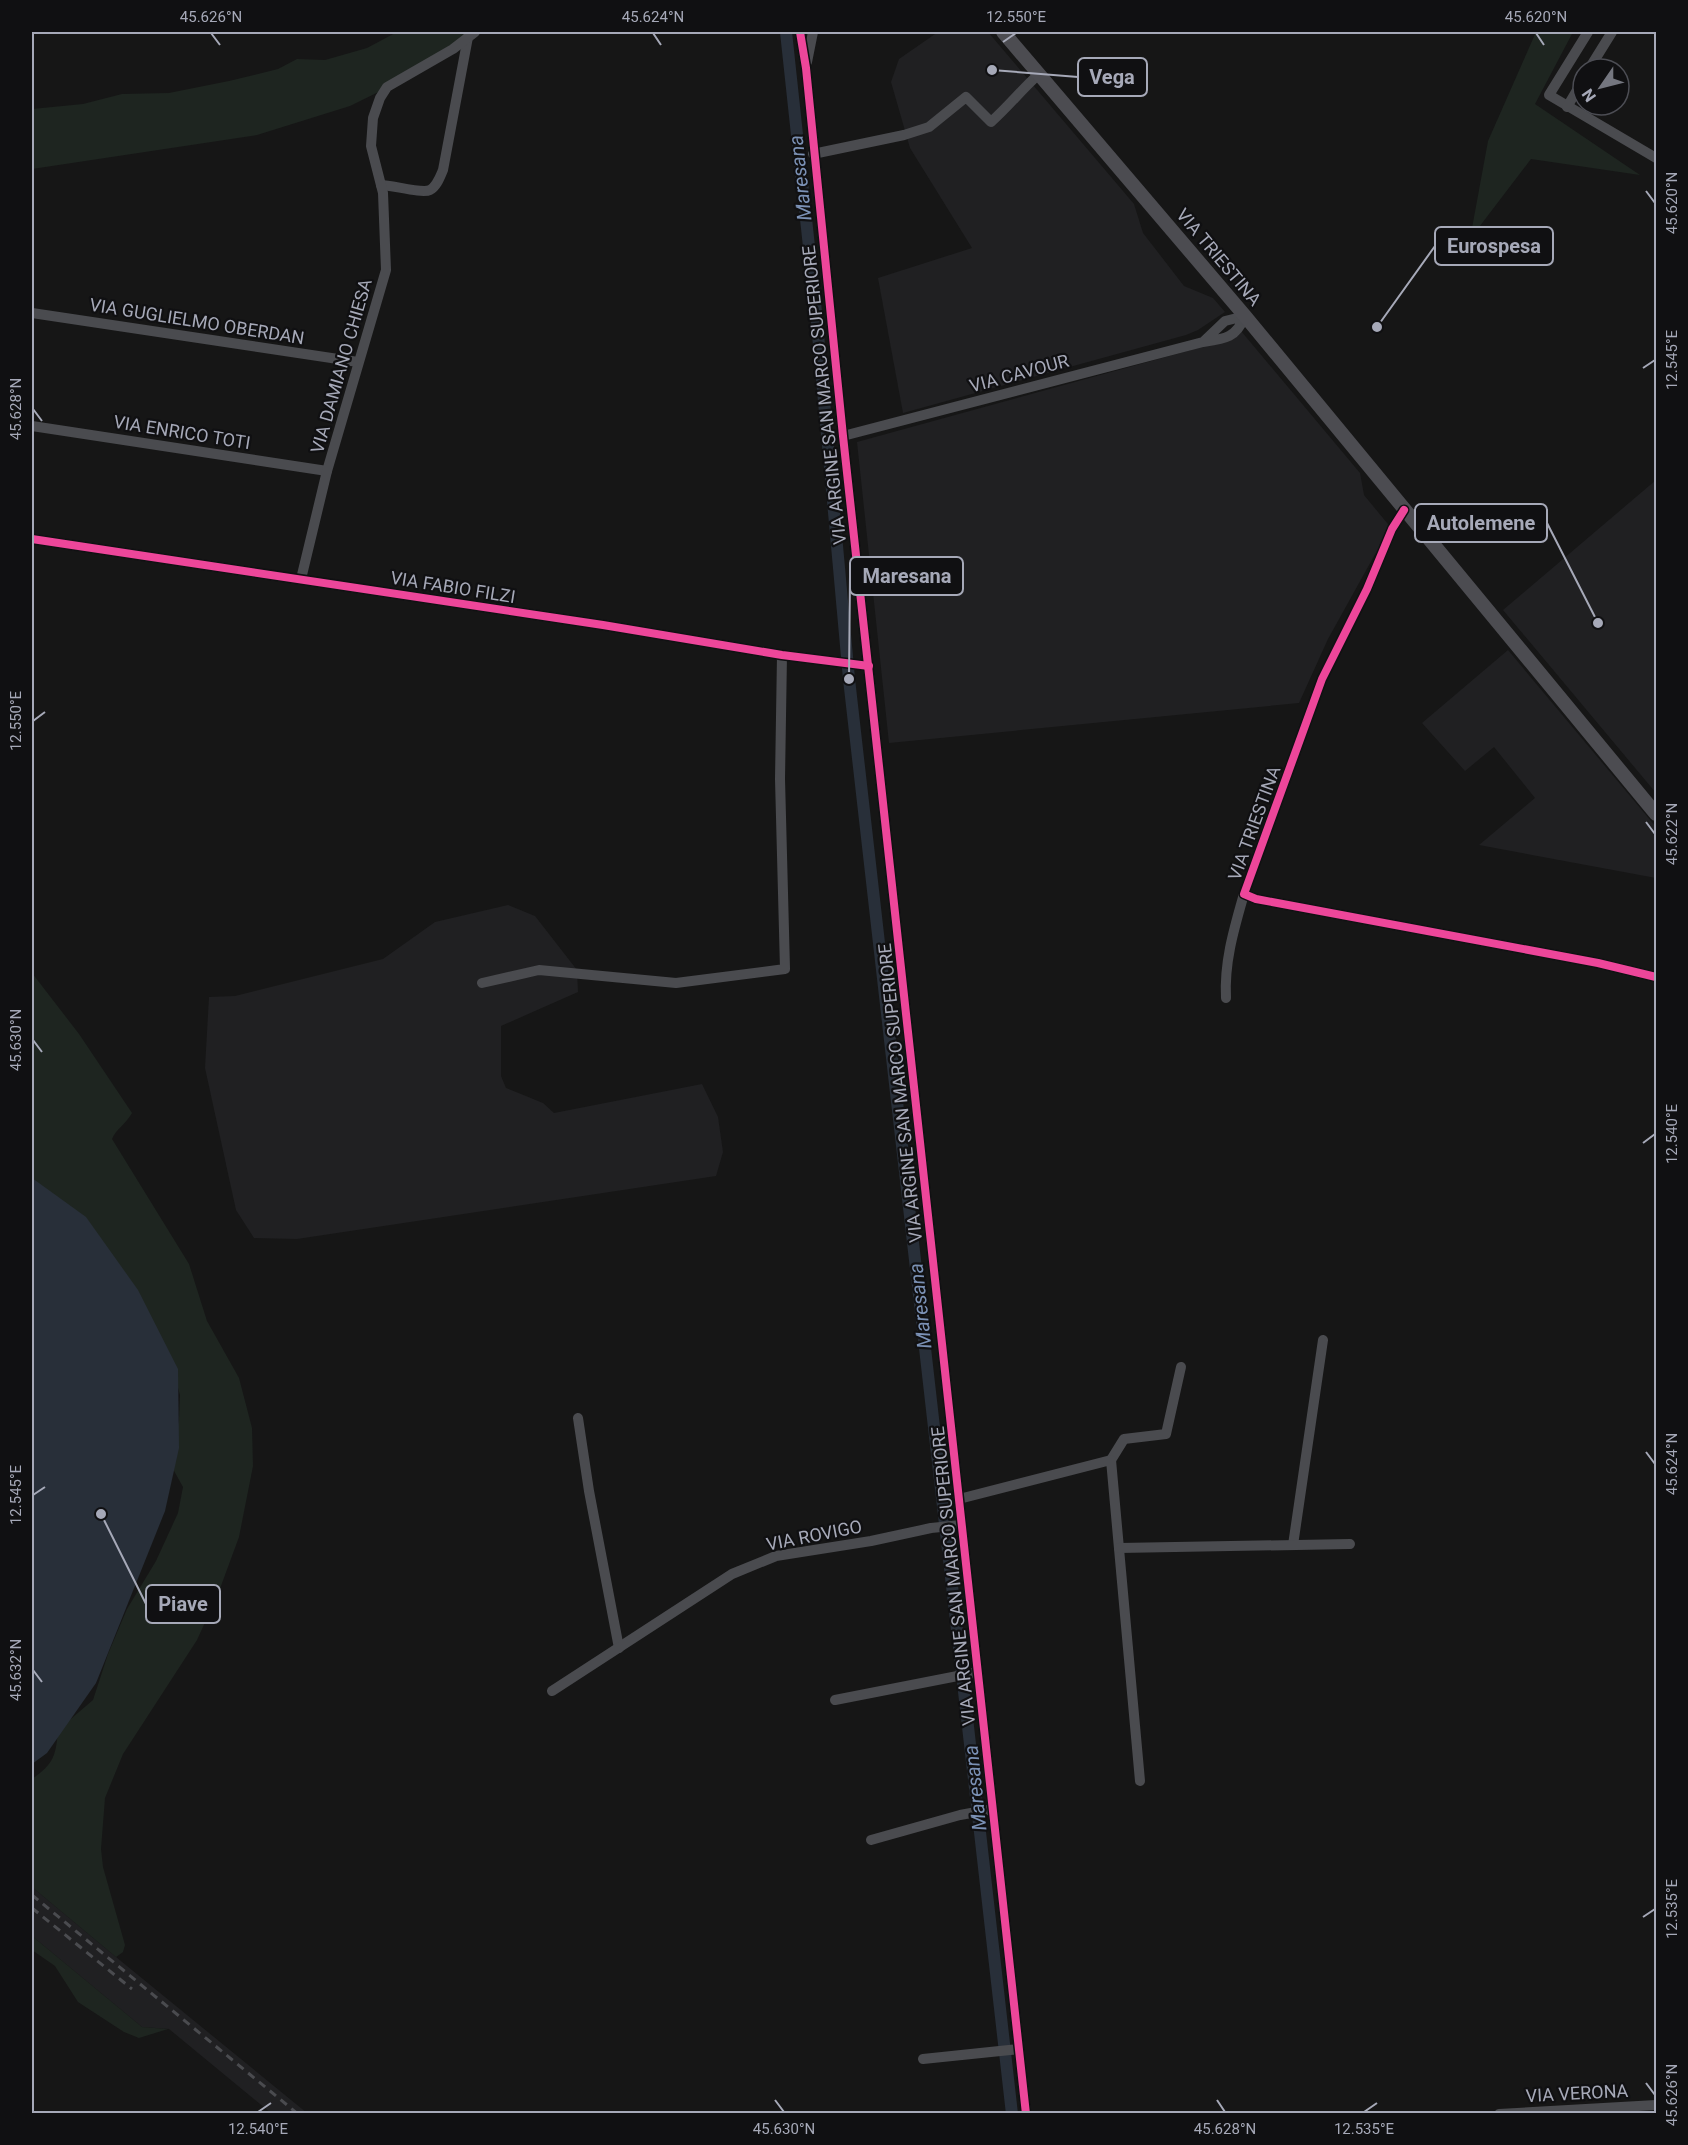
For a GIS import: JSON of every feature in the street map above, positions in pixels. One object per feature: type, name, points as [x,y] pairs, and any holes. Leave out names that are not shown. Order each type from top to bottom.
[{"type":"main road","name":"VIA TRIESTINA","points":[[1004,33],[1245,316],[1656,814]]},
{"type":"street","points":[[800,32],[806,68]]},
{"type":"street","points":[[806,68],[813,32]]},
{"type":"street","points":[[1588,32],[1549,95],[1656,158]]},
{"type":"street","points":[[1596,57],[1612,32]]},
{"type":"street","points":[[381,185],[423,191],[437,184],[443,170],[471,34]]},
{"type":"street","name":"VIA DAMIANO CHIESA","points":[[301,579],[327,471],[386,270],[381,185],[371,146],[373,118],[380,98],[387,87],[453,49],[471,34]]},
{"type":"street","name":"VIA ARGINE SAN MARCO SUPERIORE","points":[[806,68],[865,665],[959,1499],[958,1524],[1016,2050],[1026,2114]]},
{"type":"street","points":[[813,154],[904,135],[929,127],[966,98],[991,122],[1011,105],[1020,90],[1039,74]]},
{"type":"street","points":[[1567,107],[1571,100]]},
{"type":"street","name":"VIA GUGLIELMO OBERDAN","points":[[32,313],[358,362]]},
{"type":"street","name":"VIA CAVOUR","points":[[1203,342],[1225,321],[1245,316]]},
{"type":"street","name":"VIA CAVOUR","points":[[843,436],[1221,339],[1235,333],[1245,316]]},
{"type":"street","name":"VIA ENRICO TOTI","points":[[32,426],[327,471]]},
{"type":"street","name":"VIA TRIESTINA","points":[[1226,998],[1225,975],[1230,942],[1244,894],[1322,679],[1367,589],[1392,529],[1404,510]]},
{"type":"street","name":"VIA FABIO FILZI","points":[[32,539],[635,630],[782,655],[865,665]]},
{"type":"street","points":[[482,983],[539,970],[676,983],[785,969],[780,779],[782,655]]},
{"type":"street","name":"VIA TRIESTINA","points":[[1244,894],[1598,963],[1656,977]]},
{"type":"street","points":[[1293,1545],[1323,1340]]},
{"type":"street","points":[[1140,1781],[1111,1460],[1124,1439],[1166,1434],[1181,1367]]},
{"type":"street","points":[[578,1418],[589,1491],[619,1648]]},
{"type":"street","points":[[959,1499],[1111,1460]]},
{"type":"street","name":"VIA ROVIGO","points":[[552,1691],[732,1574],[776,1556],[958,1524]]},
{"type":"street","points":[[1119,1548],[1350,1544]]},
{"type":"street","points":[[836,1700],[976,1672]]},
{"type":"street","points":[[871,1840],[960,1815],[990,1810]]},
{"type":"street","points":[[923,2059],[1016,2050]]},
{"type":"street","name":"VIA VERONA","points":[[1499,2114],[1656,2105]]},
{"type":"shaded area","points":[[397,32],[478,32],[427,68],[350,106],[257,135],[32,169],[32,109],[83,104],[122,94],[169,93],[229,81],[278,69],[297,59],[325,60],[367,48]]},
{"type":"shaded area","points":[[938,32],[988,32],[1134,204],[1143,233],[1184,286],[1213,298],[1225,312],[1186,335],[903,413],[878,278],[972,248],[910,148],[891,82],[899,59]]},
{"type":"shaded area","points":[[1536,32],[1573,32],[1535,104],[1640,175],[1531,159],[1470,239],[1488,141]]},
{"type":"shaded area","points":[[1236,325],[1360,473],[1364,495],[1392,529],[1374,556],[1328,639],[1299,703],[889,743],[857,442],[1191,350]]},
{"type":"shaded area","points":[[1656,480],[1656,793],[1503,610]]},
{"type":"shaded area","points":[[1508,650],[1656,827],[1656,878],[1479,845],[1535,798],[1494,747],[1465,771],[1422,723]]},
{"type":"shaded area","points":[[508,905],[535,916],[577,970],[578,992],[501,1026],[501,1076],[506,1088],[543,1103],[554,1113],[702,1084],[718,1117],[723,1152],[716,1176],[297,1239],[254,1238],[236,1210],[205,1068],[209,997],[235,996],[383,959],[435,922]]},
{"type":"shaded area","points":[[32,973],[79,1034],[132,1113],[112,1139],[189,1264],[207,1321],[239,1378],[252,1428],[253,1466],[239,1537],[218,1594],[197,1640],[123,1754],[105,1798],[101,1849],[103,1867],[125,1945],[123,1952],[116,1957],[32,1887],[32,1779],[45,1769],[52,1758],[58,1730],[93,1700],[108,1654],[127,1609],[156,1561],[178,1513],[183,1487],[173,1469],[172,1446],[179,1421],[180,1395],[172,1366],[32,1194]]},
{"type":"shaded area","points":[[32,1178],[86,1217],[138,1290],[178,1369],[179,1448],[165,1511],[96,1683],[47,1753],[32,1764]]},
{"type":"shaded area","points":[[32,1887],[307,2113],[271,2113],[169,2029],[142,2027],[32,1936]]},
{"type":"shaded area","points":[[32,1936],[142,2027],[168,2029],[139,2038],[124,2032],[78,2002],[55,1966],[32,1950]]},
{"type":"waterway","name":"Maresana","points":[[786,32],[816,312],[849,679],[1012,2114]]},
{"type":"railway","points":[[32,1895],[298,2114]]},
{"type":"railway","points":[[32,1908],[132,1989]]},
{"type":"cycle path","points":[[800,32],[806,68],[843,436],[1026,2114]]},
{"type":"cycle path","points":[[1404,510],[1392,529],[1367,589],[1322,679],[1244,894],[1256,899],[1598,963],[1656,977]]},
{"type":"cycle path","points":[[32,539],[603,625],[782,655],[869,666]]},
{"type":"place","name":"Vega","points":[[992,70]]},
{"type":"place","name":"Eurospesa","points":[[1377,327]]},
{"type":"place","name":"Autolemene","points":[[1598,623]]},
{"type":"place","name":"Maresana","points":[[849,679]]},
{"type":"place","name":"Piave","points":[[101,1514]]}]
